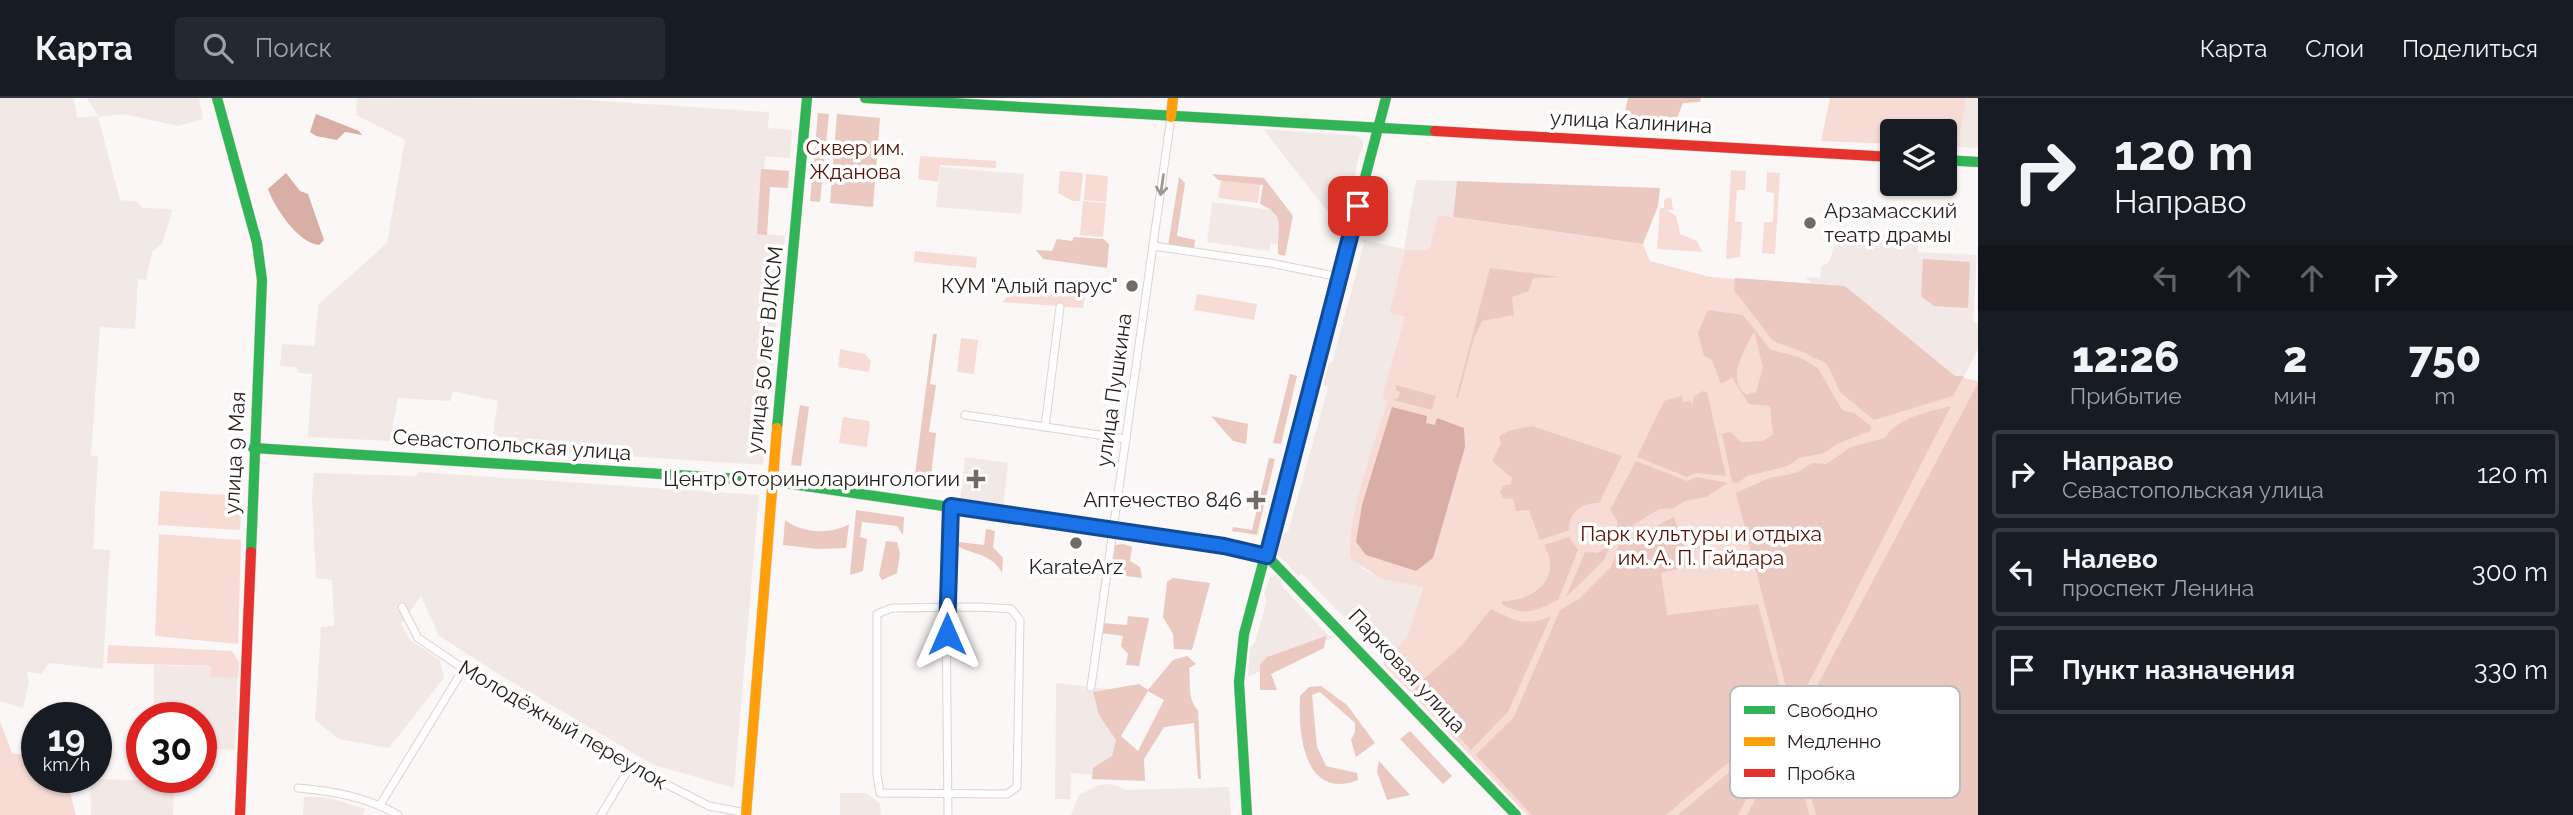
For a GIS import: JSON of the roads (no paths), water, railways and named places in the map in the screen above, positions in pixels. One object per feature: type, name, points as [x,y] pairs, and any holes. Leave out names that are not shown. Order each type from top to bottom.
[{"type":"street","name":"улица 9 Мая","points":[[217,98],[260,260],[262,300],[253,448],[240,815]]},
{"type":"street","name":"улица 50 лет ВЛКСМ","points":[[746,814],[771,481],[794,270],[807,98]]},
{"type":"street","name":"улица Калинина","points":[[865,98],[1880,156]]},
{"type":"street","name":"улица Пушкина","points":[[1091,688],[1115,531],[1173,98]]},
{"type":"street","points":[[1247,815],[1239,662],[1387,98]]},
{"type":"street","points":[[1957,161],[1978,162]]},
{"type":"street","points":[[1153,246],[1269,263],[1339,277]]},
{"type":"street","points":[[1045,427],[1060,307]]},
{"type":"street","points":[[965,415],[1126,439]]},
{"type":"street","name":"Севастопольская улица","points":[[253,448],[771,481],[1252,551],[1267,556]]},
{"type":"street","points":[[948,815],[946,607],[951,506]]},
{"type":"street","name":"Парковая улица","points":[[1267,556],[1357,644],[1516,815]]},
{"type":"street","name":"Молодёжный переулок","points":[[402,607],[418,638],[464,668],[631,765],[709,806],[746,814]]},
{"type":"street","points":[[892,608],[1011,608],[1020,620],[1021,684],[1017,787],[1007,794],[947,794],[880,793],[877,614],[892,608]]},
{"type":"street","points":[[380,805],[464,668]]},
{"type":"street","points":[[601,815],[631,765]]},
{"type":"street","points":[[298,788],[326,791],[380,805],[398,815]]},
{"type":"place","name":"Арзамасский театр драмы","points":[[1810,223]]},
{"type":"place","name":"КУМ \"Алый парус\"","points":[[1132,286]]},
{"type":"place","name":"Центр Оториноларингологии","points":[[976,479]]},
{"type":"place","name":"Аптечество 846","points":[[1256,500]]},
{"type":"place","name":"KarateArz","points":[[1076,543]]},
{"type":"park label","name":"Сквер им. Жданова","points":[[855,160]]},
{"type":"park label","name":"Парк культуры и отдыха им. А. П. Гайдара","points":[[1701,546]]}]
